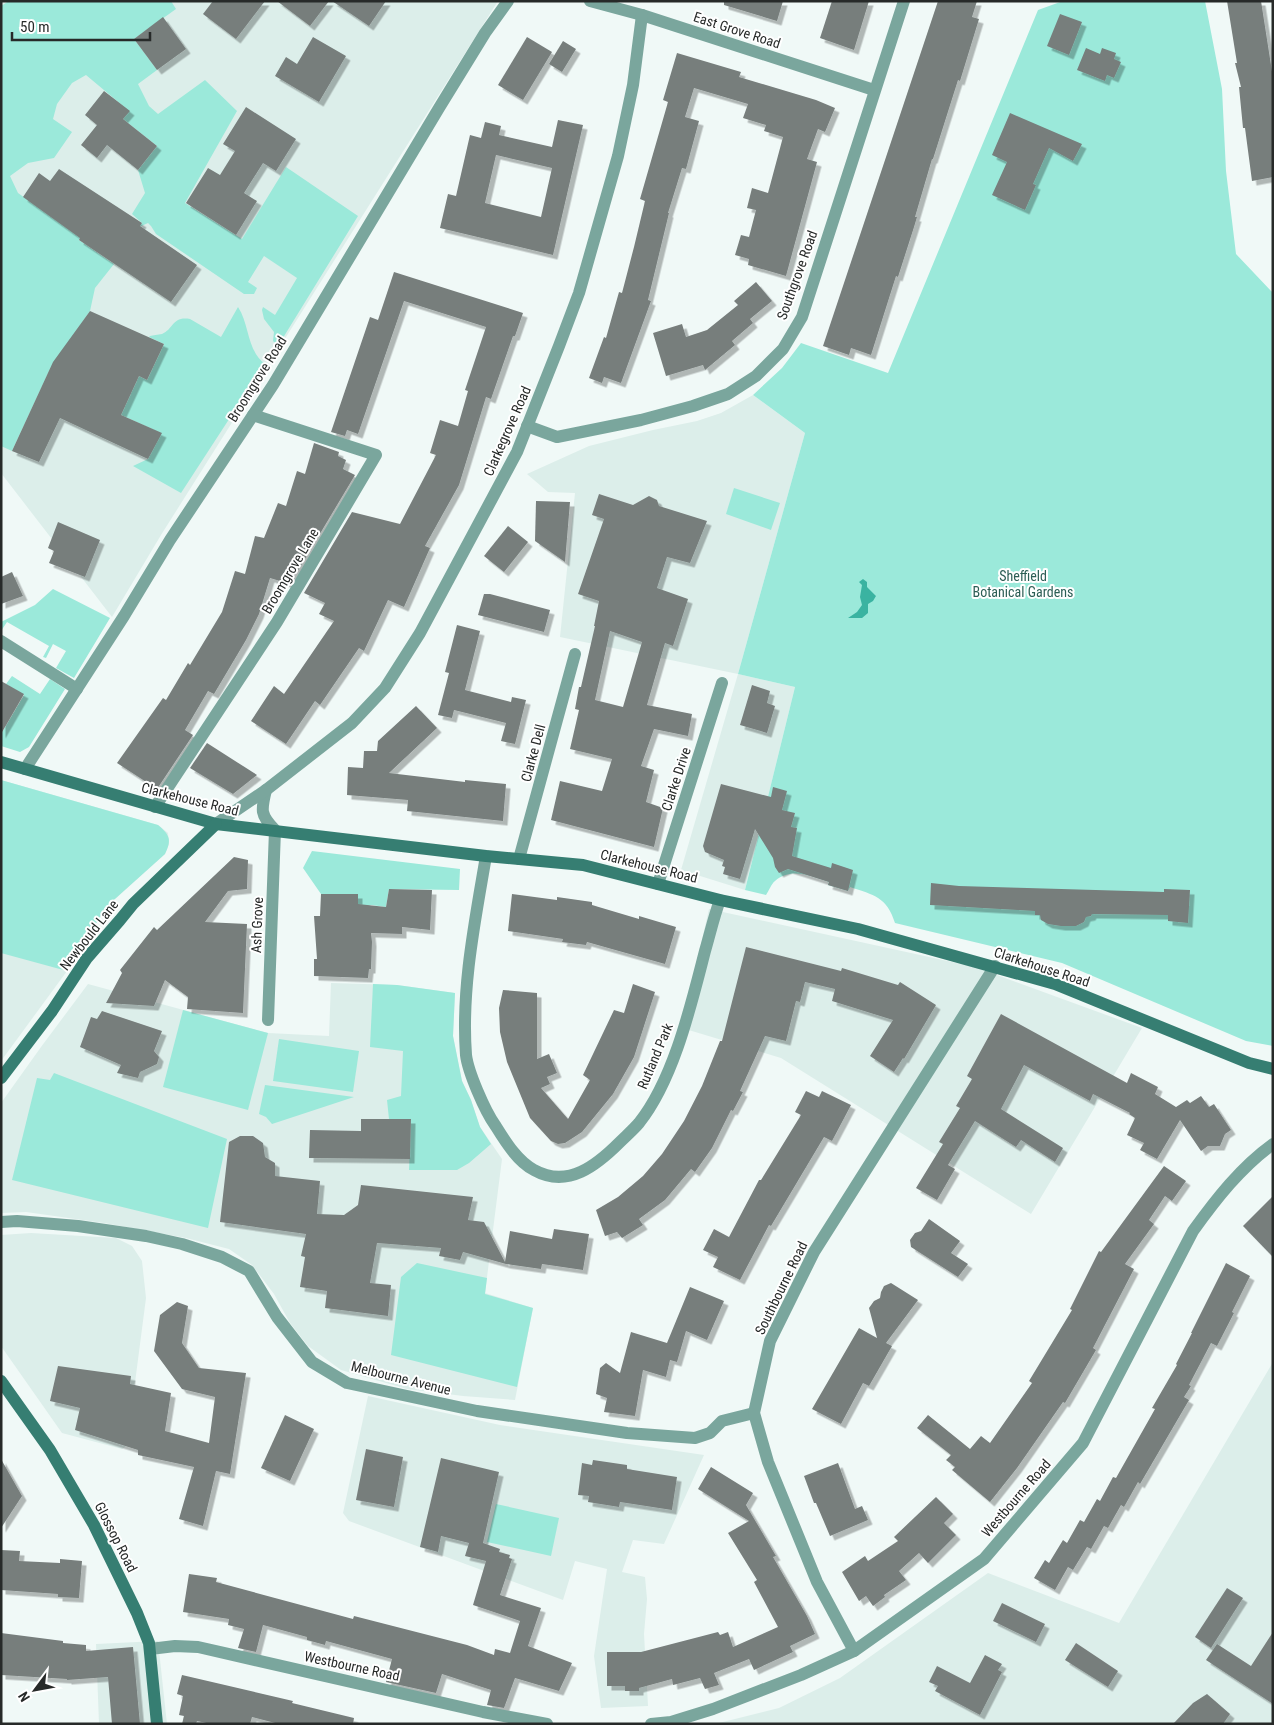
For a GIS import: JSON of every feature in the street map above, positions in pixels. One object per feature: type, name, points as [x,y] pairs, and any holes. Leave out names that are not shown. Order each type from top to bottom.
[{"type":"main road","name":"Clarkehouse Road","points":[[1,762],[216,824],[486,856],[584,864],[720,900],[858,929],[1055,984],[1241,1060],[1273,1069]]},
{"type":"main road","name":"Newbould Lane","points":[[1,1078],[52,1011],[88,958],[133,904],[216,824]]},
{"type":"main road","name":"Glossop Road","points":[[1,1382],[50,1450],[94,1525],[137,1613],[150,1650],[157,1724]]},
{"type":"street","name":"Broomgrove Road","points":[[25,769],[170,540],[273,385],[439,108],[508,1]]},
{"type":"street","name":"East Grove Road","points":[[590,1],[642,15],[874,90]]},
{"type":"street","name":"Southgrove Road","points":[[527,426],[556,437],[640,420],[693,406],[728,394],[756,376],[783,350],[802,317],[904,1]]},
{"type":"street","name":"Clarkegrove Road","points":[[216,824],[266,790],[352,723],[384,688],[420,633],[517,452],[578,293],[618,156],[633,85],[642,15]]},
{"type":"street","name":"Broomgrove Lane","points":[[155,807],[277,622],[376,455],[253,415]]},
{"type":"street","points":[[1,642],[77,689]]},
{"type":"street","name":"Clarke Dell","points":[[519,859],[575,654]]},
{"type":"street","name":"Clarke Drive","points":[[658,884],[722,683]]},
{"type":"street","points":[[266,790],[262,809],[264,819],[275,830]]},
{"type":"street","name":"Ash Grove","points":[[268,1020],[275,830]]},
{"type":"street","name":"Rutland Park","points":[[486,856],[464,1016],[466,1058],[488,1115],[501,1135],[520,1160],[534,1170],[550,1176],[570,1176],[589,1169],[609,1154],[639,1123],[662,1086],[686,1021],[720,900]]},
{"type":"street","name":"Southbourne Road","points":[[854,1651],[816,1582],[768,1462],[754,1414],[770,1342],[814,1252],[995,966]]},
{"type":"street","name":"Westbourne Road","points":[[651,1724],[671,1723],[762,1691],[854,1651],[984,1559],[1083,1443],[1194,1231],[1212,1204],[1245,1168],[1273,1144]]},
{"type":"street","name":"Melbourne Avenue","points":[[1,1222],[78,1226],[146,1236],[182,1244],[222,1257],[249,1271],[277,1317],[312,1362],[347,1383],[477,1411],[627,1433],[695,1438],[710,1433],[722,1421],[754,1414]]},
{"type":"street","name":"Westbourne Road","points":[[150,1650],[184,1646],[204,1648],[483,1712],[547,1724]]},
{"type":"shaded area","points":[[1,1],[498,1],[161,535],[112,617],[1,473]]},
{"type":"shaded area","points":[[753,395],[805,433],[738,674],[560,637],[575,493],[548,492],[527,474],[589,446],[697,421],[721,413]]},
{"type":"shaded area","points":[[863,579],[867,582],[867,587],[876,596],[868,604],[868,613],[862,618],[848,618],[857,612],[862,605],[860,597],[862,585],[859,582]]},
{"type":"shaded area","points":[[738,674],[795,687],[745,890],[681,870]]},
{"type":"shaded area","points":[[1,780],[158,825],[168,833],[169,844],[165,854],[106,907],[67,971],[1,1061]]},
{"type":"shaded area","points":[[709,909],[975,967],[1142,1028],[1031,1214],[781,1058],[682,1028]]},
{"type":"shaded area","points":[[331,983],[397,985],[455,993],[453,1036],[462,1081],[480,1127],[502,1159],[485,1293],[533,1308],[515,1400],[407,1389],[341,1370],[308,1346],[290,1323],[274,1294],[252,1265],[229,1249],[186,1238],[104,1223],[26,1212],[1,1213],[1,1103],[88,984],[268,1033],[329,1036]]},
{"type":"shaded area","points":[[31,1233],[116,1238],[132,1246],[142,1261],[146,1298],[130,1421],[129,1444],[122,1449],[62,1433],[1,1346],[1,1235]]},
{"type":"shaded area","points":[[1273,1362],[1273,1724],[715,1724],[779,1708],[840,1678],[988,1573],[1119,1623]]},
{"type":"shaded area","points":[[368,1396],[500,1425],[704,1455],[664,1544],[633,1540],[622,1572],[645,1577],[647,1599],[644,1634],[648,1706],[601,1708],[594,1656],[607,1569],[575,1561],[563,1600],[349,1521],[343,1513]]},
{"type":"shaded area","points":[[158,1641],[167,1724],[99,1724],[96,1644]]},
{"type":"green space","points":[[9,1],[171,1],[176,9],[134,39],[157,70],[138,84],[149,106],[158,114],[205,80],[237,111],[185,203],[242,239],[286,167],[358,216],[278,346],[273,341],[274,332],[264,319],[262,310],[263,307],[275,315],[297,278],[264,256],[248,282],[257,288],[254,294],[244,294],[156,234],[148,223],[139,227],[142,223],[132,214],[145,193],[138,170],[157,146],[123,119],[129,111],[86,75],[72,83],[57,104],[53,119],[72,132],[54,158],[28,163],[10,176],[18,193],[78,236],[83,230],[79,240],[114,264],[95,288],[90,311],[51,367],[12,451],[1,446],[1,6]]},
{"type":"green space","name":"Sheffield Botanical Gardens","points":[[1063,1],[1205,1],[1222,89],[1226,171],[1236,254],[1273,293],[1273,1046],[1246,1041],[1062,963],[895,923],[892,914],[879,898],[850,887],[848,891],[828,885],[829,882],[815,877],[788,874],[775,881],[766,895],[745,890],[795,687],[738,674],[805,433],[753,395],[782,368],[801,343],[888,373],[1038,10]]},
{"type":"green space","points":[[238,307],[245,321],[254,351],[265,364],[181,493],[133,466],[148,459],[161,433],[121,415],[139,376],[147,380],[164,344],[150,336],[166,332],[180,319],[190,319],[221,337]]},
{"type":"green space","points":[[734,488],[780,503],[771,530],[726,514]]},
{"type":"green space","points":[[53,589],[110,618],[74,678],[56,668],[66,651],[53,644],[46,658],[43,657],[49,646],[7,622],[1,631],[1,622],[35,605]]},
{"type":"green space","points":[[12,676],[40,694],[50,679],[65,689],[29,747],[20,752],[1,746],[1,734],[24,695],[6,684]]},
{"type":"green space","points":[[1,780],[158,825],[169,838],[169,845],[165,854],[106,907],[67,971],[1,953]]},
{"type":"green space","points":[[312,851],[460,869],[459,890],[389,889],[386,907],[371,905],[358,910],[358,894],[321,894],[303,868]]},
{"type":"green space","points":[[373,984],[397,985],[455,993],[453,1036],[462,1081],[480,1127],[491,1144],[469,1163],[457,1170],[409,1170],[411,1120],[389,1119],[387,1100],[401,1096],[403,1051],[370,1047]]},
{"type":"green space","points":[[183,1010],[268,1033],[248,1110],[163,1087]]},
{"type":"green space","points":[[279,1039],[359,1051],[353,1092],[273,1081]]},
{"type":"green space","points":[[54,1073],[227,1139],[208,1228],[12,1180],[37,1078],[50,1080]]},
{"type":"green space","points":[[265,1085],[354,1097],[272,1124],[266,1117],[259,1114]]},
{"type":"green space","points":[[417,1263],[487,1278],[485,1294],[533,1308],[517,1387],[391,1355],[401,1277]]},
{"type":"green space","points":[[496,1504],[559,1518],[551,1556],[487,1542]]},
{"type":"building","points":[[213,1],[265,1],[236,39],[203,14]]},
{"type":"building","points":[[277,1],[329,1],[310,26]]},
{"type":"building","points":[[332,1],[386,1],[369,26]]},
{"type":"building","points":[[724,1],[783,1],[777,21],[724,5]]},
{"type":"building","points":[[832,1],[869,1],[854,50],[820,38]]},
{"type":"building","points":[[938,1],[977,1],[972,17],[979,19],[960,81],[958,80],[932,159],[915,217],[917,217],[914,227],[871,355],[851,348],[849,355],[823,346]]},
{"type":"building","points":[[1227,1],[1261,1],[1273,78],[1273,177],[1252,181],[1245,128],[1243,128],[1239,87],[1241,87],[1235,63],[1237,63]]},
{"type":"building","points":[[1060,14],[1082,22],[1069,55],[1047,46]]},
{"type":"building","points":[[163,17],[186,49],[157,70],[134,39]]},
{"type":"building","points":[[313,37],[346,56],[319,102],[275,76],[286,57],[297,64]]},
{"type":"building","points":[[527,37],[552,52],[523,100],[498,85]]},
{"type":"building","points":[[563,41],[576,49],[562,72],[549,64]]},
{"type":"building","points":[[1086,48],[1100,54],[1102,48],[1116,53],[1114,59],[1121,62],[1114,78],[1107,75],[1105,81],[1077,70]]},
{"type":"building","points":[[677,53],[741,72],[739,77],[816,100],[835,108],[825,132],[818,129],[807,159],[817,162],[786,276],[748,265],[749,259],[735,255],[741,235],[749,237],[756,210],[747,208],[752,188],[768,193],[783,137],[764,131],[766,125],[743,118],[748,104],[694,88],[685,117],[699,121],[686,169],[682,168],[668,213],[648,300],[651,301],[621,383],[604,377],[602,383],[589,378],[604,337],[606,338],[619,292],[622,293],[645,201],[640,199],[668,102],[663,100]]},
{"type":"building","points":[[104,91],[130,111],[123,119],[157,146],[138,170],[107,145],[97,158],[81,145],[97,125],[85,115]]},
{"type":"building","points":[[246,107],[296,139],[276,171],[263,163],[244,193],[257,201],[236,235],[186,203],[208,168],[220,175],[235,151],[223,144]]},
{"type":"building","points":[[1010,113],[1082,144],[1073,161],[1049,148],[1033,184],[1036,185],[1025,210],[992,195],[1007,162],[992,155]]},
{"type":"building","points":[[558,120],[583,125],[553,255],[440,228],[448,194],[456,196],[470,135],[481,138],[485,122],[501,126],[499,135],[552,147]],"holes":[[[496,155],[552,168],[541,217],[485,203]]]},
{"type":"building","points":[[59,169],[142,223],[140,226],[197,265],[171,302],[79,240],[80,238],[23,197],[39,173],[50,181]]},
{"type":"building","points":[[394,272],[523,313],[491,399],[486,397],[459,485],[425,546],[430,548],[404,607],[388,600],[364,651],[359,648],[320,705],[315,701],[286,744],[251,721],[274,686],[284,694],[334,621],[319,614],[325,603],[304,593],[352,512],[400,524],[436,455],[430,453],[440,420],[458,426],[468,391],[465,390],[486,327],[404,301],[358,434],[347,430],[345,436],[331,432],[370,317],[378,320]]},
{"type":"building","points":[[756,282],[772,301],[750,319],[753,323],[732,341],[735,345],[705,370],[703,365],[666,376],[653,333],[682,324],[686,337],[707,330],[738,305],[734,301]]},
{"type":"building","points":[[90,311],[164,344],[147,380],[139,376],[121,415],[162,433],[148,459],[60,418],[39,462],[12,451],[53,362]]},
{"type":"building","points":[[314,443],[339,452],[338,456],[346,460],[343,469],[355,475],[290,584],[270,578],[259,614],[246,640],[214,694],[208,691],[185,730],[193,735],[157,789],[117,763],[163,698],[166,700],[188,663],[190,665],[222,612],[235,571],[245,574],[255,536],[264,538],[278,503],[286,506],[297,471],[305,474]]},
{"type":"building","points":[[599,494],[633,505],[649,496],[657,500],[659,506],[707,521],[690,563],[667,557],[657,588],[688,599],[673,646],[665,643],[647,705],[692,714],[688,736],[654,729],[641,766],[654,770],[646,802],[663,808],[654,847],[551,820],[560,781],[602,791],[612,759],[570,749],[579,710],[575,709],[579,687],[581,687],[599,601],[578,594],[604,519],[592,515]],"holes":[[[610,631],[642,642],[623,707],[595,700]]]},
{"type":"building","points":[[536,501],[570,502],[565,562],[535,541]]},
{"type":"building","points":[[58,522],[100,540],[85,577],[49,563],[54,551],[48,548]]},
{"type":"building","points":[[508,526],[528,542],[504,572],[484,556]]},
{"type":"building","points":[[12,572],[23,596],[1,604],[1,577]]},
{"type":"building","points":[[484,594],[550,610],[544,632],[478,615]]},
{"type":"building","points":[[457,625],[480,631],[465,690],[511,702],[512,697],[526,700],[515,744],[501,741],[506,723],[454,710],[452,718],[438,715],[449,673],[445,672]]},
{"type":"building","points":[[1,681],[24,694],[1,734]]},
{"type":"building","points":[[752,685],[770,691],[767,703],[775,706],[767,733],[740,725]]},
{"type":"building","points":[[416,706],[437,728],[389,773],[465,782],[465,780],[506,784],[503,821],[407,811],[408,800],[347,795],[348,767],[363,768],[364,751],[377,751],[378,741]]},
{"type":"building","points":[[207,743],[257,775],[233,794],[190,768]]},
{"type":"building","points":[[721,784],[771,797],[773,787],[787,791],[782,810],[795,813],[791,827],[797,828],[792,856],[831,868],[832,863],[853,870],[848,891],[828,885],[829,882],[788,869],[779,873],[773,858],[755,829],[740,879],[723,874],[725,867],[722,866],[724,860],[705,852],[703,846]]},
{"type":"building","points":[[234,857],[248,860],[247,889],[228,891],[205,922],[247,924],[243,1013],[187,1009],[188,997],[165,980],[154,1006],[106,1003],[122,973],[120,970],[154,927],[157,930]]},
{"type":"building","points":[[931,883],[959,886],[1164,892],[1164,889],[1190,890],[1188,923],[1168,921],[1168,915],[1092,914],[1086,917],[1084,922],[1076,926],[1048,924],[1041,920],[1040,915],[1035,915],[1035,911],[930,905]]},
{"type":"building","points":[[389,889],[432,890],[430,930],[402,927],[402,934],[371,933],[371,969],[369,969],[368,978],[314,976],[314,959],[317,959],[314,916],[320,916],[321,894],[358,894],[358,904],[386,907]]},
{"type":"building","points":[[512,894],[592,902],[592,905],[639,919],[639,916],[676,927],[665,964],[587,942],[586,945],[562,942],[563,939],[508,931]]},
{"type":"building","points":[[746,947],[841,971],[842,968],[898,985],[900,982],[936,1005],[904,1059],[894,1072],[870,1056],[893,1020],[832,1001],[835,989],[805,982],[800,1002],[796,1001],[786,1041],[765,1036],[740,1091],[743,1092],[733,1111],[731,1110],[712,1148],[695,1172],[691,1169],[665,1200],[639,1219],[643,1225],[622,1238],[617,1232],[605,1236],[596,1210],[618,1197],[643,1176],[662,1154],[684,1121],[702,1086],[720,1041],[722,1041]]},
{"type":"building","points":[[633,984],[655,992],[634,1057],[613,1094],[582,1132],[565,1143],[558,1144],[551,1141],[530,1118],[507,1062],[500,1032],[499,1008],[503,990],[537,993],[537,1059],[549,1054],[557,1073],[547,1077],[550,1084],[541,1088],[568,1119],[590,1080],[583,1075],[614,1010],[624,1013]]},
{"type":"building","points":[[102,1011],[162,1031],[154,1051],[159,1057],[157,1064],[140,1072],[138,1078],[117,1073],[121,1065],[80,1047],[91,1017],[97,1019]]},
{"type":"building","points":[[1001,1014],[1127,1083],[1131,1073],[1158,1087],[1155,1094],[1176,1107],[1187,1100],[1190,1103],[1201,1096],[1209,1107],[1214,1104],[1231,1130],[1225,1134],[1220,1146],[1208,1146],[1201,1151],[1180,1120],[1157,1159],[1140,1150],[1144,1143],[1127,1135],[1135,1118],[1130,1113],[1093,1094],[1090,1101],[1024,1065],[1001,1109],[1063,1148],[1055,1162],[1021,1140],[1016,1147],[975,1121],[948,1165],[955,1169],[937,1200],[916,1188],[943,1144],[939,1142],[960,1108],[956,1106],[972,1079],[967,1076]]},
{"type":"building","points":[[806,1091],[819,1097],[822,1091],[851,1105],[832,1141],[824,1137],[771,1226],[769,1225],[740,1280],[713,1267],[718,1257],[703,1250],[714,1229],[729,1237],[759,1180],[761,1180],[801,1115],[795,1112]]},
{"type":"building","points":[[361,1119],[411,1119],[410,1159],[309,1158],[310,1130],[361,1131]]},
{"type":"building","points":[[240,1136],[253,1136],[263,1143],[265,1157],[275,1163],[275,1176],[320,1181],[317,1214],[344,1215],[358,1205],[361,1185],[473,1197],[468,1220],[484,1222],[505,1262],[510,1231],[552,1239],[554,1229],[589,1234],[583,1270],[542,1264],[541,1269],[506,1264],[463,1252],[460,1260],[439,1256],[441,1248],[377,1243],[370,1283],[391,1285],[388,1316],[325,1308],[327,1291],[300,1287],[305,1257],[301,1256],[306,1234],[220,1222],[229,1142]]},
{"type":"building","points":[[1164,1166],[1186,1181],[1172,1201],[1165,1196],[1149,1220],[1154,1224],[1125,1264],[1134,1269],[1093,1348],[1096,1350],[1065,1403],[1063,1402],[1017,1468],[990,1502],[952,1470],[955,1467],[946,1460],[951,1455],[917,1428],[928,1415],[970,1449],[981,1436],[990,1443],[1032,1383],[1029,1381],[1072,1310],[1070,1309],[1099,1251],[1101,1252]]},
{"type":"building","points":[[1273,1196],[1273,1257],[1243,1226]]},
{"type":"building","points":[[929,1219],[960,1241],[951,1253],[968,1264],[958,1277],[911,1247],[910,1240],[915,1233],[921,1231]]},
{"type":"building","points":[[1226,1263],[1250,1276],[1217,1346],[1211,1343],[1189,1385],[1191,1386],[1184,1397],[1189,1400],[1140,1484],[1138,1482],[1124,1507],[1121,1505],[1108,1528],[1104,1526],[1091,1549],[1087,1547],[1073,1570],[1068,1567],[1055,1590],[1034,1578],[1045,1560],[1049,1563],[1063,1540],[1067,1543],[1080,1520],[1084,1522],[1097,1499],[1100,1501],[1113,1477],[1116,1478],[1155,1409],[1152,1408],[1177,1365]]},
{"type":"building","points":[[891,1283],[918,1300],[886,1343],[892,1346],[869,1386],[863,1383],[841,1424],[812,1409],[859,1328],[877,1338],[869,1308],[874,1301],[880,1298],[884,1286]]},
{"type":"building","points":[[690,1287],[724,1301],[707,1340],[686,1331],[677,1362],[670,1360],[666,1377],[643,1370],[635,1416],[604,1412],[607,1398],[596,1394],[600,1368],[606,1363],[620,1373],[631,1332],[667,1343]]},
{"type":"building","points":[[177,1302],[188,1306],[182,1343],[199,1368],[246,1373],[230,1474],[216,1471],[203,1526],[179,1519],[194,1467],[138,1455],[138,1450],[75,1430],[80,1408],[50,1401],[58,1366],[131,1376],[130,1384],[171,1393],[165,1431],[209,1443],[215,1397],[182,1389],[154,1351],[160,1315]]},
{"type":"building","points":[[285,1415],[314,1429],[290,1481],[261,1468]]},
{"type":"building","points":[[366,1449],[403,1457],[394,1507],[356,1500]]},
{"type":"building","points":[[441,1458],[499,1472],[483,1543],[500,1549],[499,1552],[510,1555],[509,1558],[512,1559],[500,1595],[541,1608],[528,1646],[572,1663],[559,1691],[515,1678],[504,1708],[487,1705],[491,1690],[442,1674],[436,1693],[386,1682],[392,1659],[326,1641],[325,1645],[307,1640],[307,1637],[263,1625],[256,1652],[238,1648],[244,1629],[228,1625],[229,1619],[183,1612],[189,1574],[217,1578],[216,1582],[353,1619],[354,1616],[467,1645],[494,1655],[495,1649],[510,1653],[520,1621],[473,1605],[486,1561],[465,1556],[469,1543],[441,1536],[438,1552],[420,1547]]},
{"type":"building","points":[[1,1459],[22,1496],[1,1528]]},
{"type":"building","points":[[593,1460],[627,1465],[627,1469],[677,1477],[672,1510],[620,1502],[619,1507],[588,1502],[589,1496],[578,1495],[582,1463],[592,1465]]},
{"type":"building","points":[[838,1463],[855,1509],[862,1506],[868,1520],[830,1536],[816,1503],[814,1503],[804,1476]]},
{"type":"building","points":[[711,1467],[753,1493],[746,1505],[776,1556],[773,1557],[807,1616],[815,1634],[790,1646],[793,1652],[754,1670],[749,1659],[714,1673],[719,1685],[705,1689],[700,1678],[673,1685],[672,1679],[639,1688],[639,1691],[625,1691],[625,1686],[607,1686],[607,1652],[641,1652],[718,1632],[720,1635],[728,1632],[733,1647],[778,1627],[754,1582],[757,1580],[728,1533],[749,1521],[698,1489]]},
{"type":"building","points":[[936,1497],[953,1514],[944,1523],[956,1535],[928,1563],[919,1553],[899,1571],[906,1580],[884,1595],[885,1597],[873,1606],[866,1596],[859,1601],[842,1572],[865,1556],[868,1561],[898,1541],[894,1537]]},
{"type":"building","points":[[1,1550],[20,1551],[19,1561],[60,1563],[60,1559],[82,1561],[79,1598],[58,1597],[58,1594],[1,1590]]},
{"type":"building","points":[[1227,1588],[1243,1598],[1211,1648],[1195,1637]]},
{"type":"building","points":[[1002,1603],[1045,1624],[1036,1642],[993,1621]]},
{"type":"building","points":[[1273,1632],[1273,1704],[1206,1660],[1217,1644],[1251,1666]]},
{"type":"building","points":[[1,1633],[86,1645],[86,1651],[133,1647],[140,1724],[112,1724],[108,1677],[67,1680],[1,1675]]},
{"type":"building","points":[[1076,1643],[1118,1671],[1108,1687],[1065,1660]]},
{"type":"building","points":[[985,1655],[1002,1664],[998,1670],[1002,1672],[980,1715],[935,1691],[938,1686],[929,1682],[937,1666],[970,1683]]},
{"type":"building","points":[[182,1675],[293,1701],[292,1703],[354,1718],[353,1724],[279,1724],[252,1717],[250,1724],[211,1724],[197,1721],[196,1724],[182,1724],[184,1716],[179,1715],[183,1696],[177,1694]]},
{"type":"building","points":[[1207,1694],[1230,1714],[1223,1724],[1173,1724],[1193,1703]]}]
